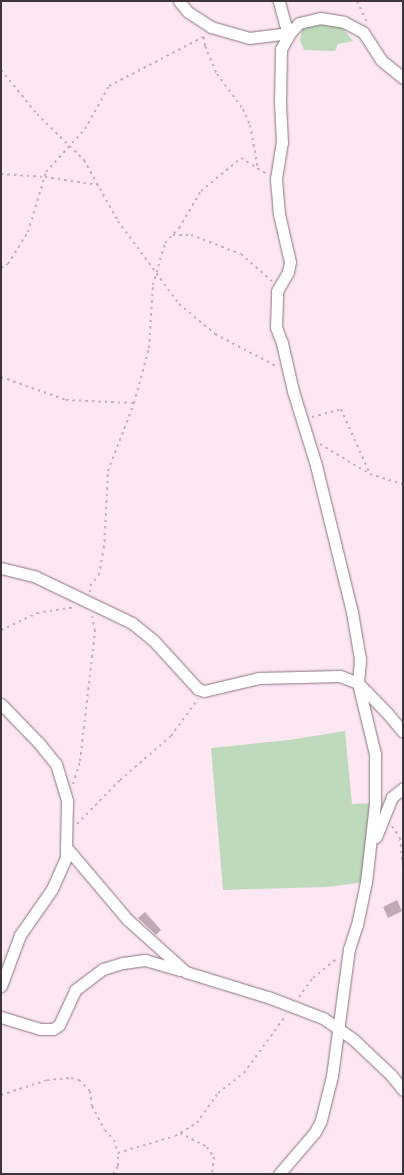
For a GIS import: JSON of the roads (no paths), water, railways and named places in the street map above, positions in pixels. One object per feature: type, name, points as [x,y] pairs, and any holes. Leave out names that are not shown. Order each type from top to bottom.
[{"type":"street","points":[[178,1],[188,12],[219,31],[249,38],[290,33]]},
{"type":"street","points":[[279,1],[290,33]]},
{"type":"street","points":[[279,1174],[315,1132],[321,1120],[332,1076],[349,948],[357,925],[371,852],[375,803],[375,754],[358,683],[360,659],[353,620],[316,465],[276,327],[278,287],[288,272],[290,262],[279,214],[276,179],[282,143],[280,102],[281,49],[290,33],[300,23],[320,18],[344,22],[363,32],[381,60],[403,78]]},
{"type":"street","points":[[1,568],[36,577],[132,624],[154,641],[198,689],[204,691],[267,678],[338,676],[358,683],[403,732]]},
{"type":"street","points":[[1,704],[38,742],[56,764],[67,801],[66,857],[52,889],[20,935],[1,986]]},
{"type":"street","points":[[371,852],[392,797],[403,788]]},
{"type":"street","points":[[66,841],[128,920],[186,972]]},
{"type":"street","points":[[1,1017],[40,1029],[53,1029],[59,1025],[75,990],[103,969],[123,963],[145,960],[317,1015],[353,1039],[391,1075],[403,1090]]},
{"type":"street","points":[[391,1075],[403,1080]]}]
